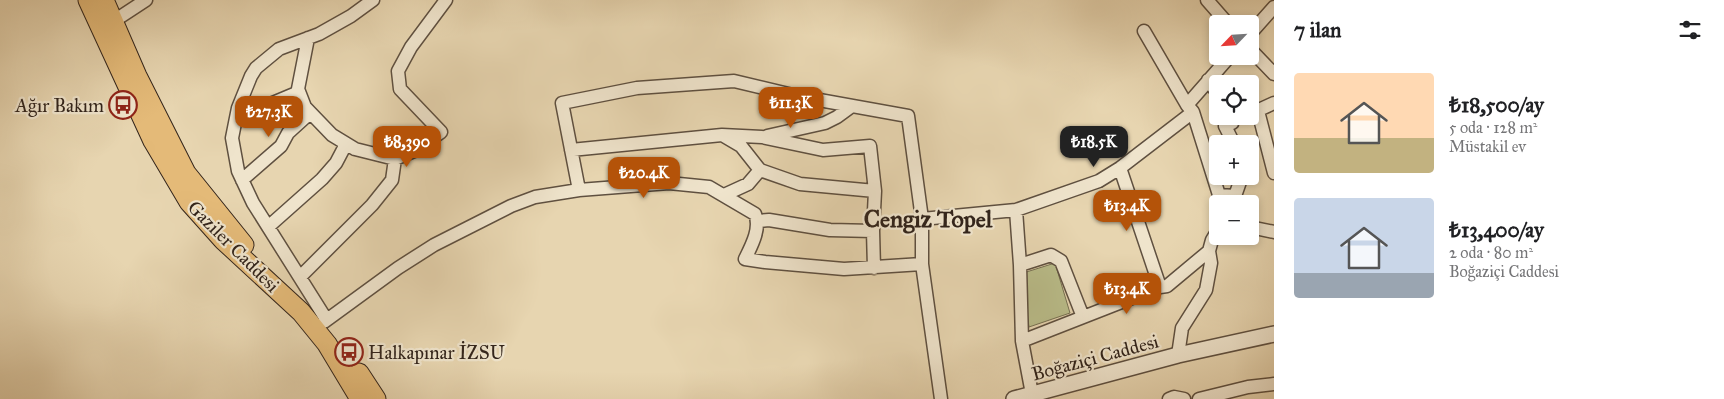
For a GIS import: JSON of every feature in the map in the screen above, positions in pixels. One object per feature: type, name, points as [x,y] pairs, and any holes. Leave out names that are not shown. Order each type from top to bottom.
[{"type":"main road","name":"Gaziler Caddesi","points":[[88,0],[153,141],[189,202],[223,240],[302,312],[327,344],[360,399]]},
{"type":"main road","name":"Gaziler Caddesi","points":[[104,0],[137,76],[186,173],[238,240],[325,320],[376,399]]},
{"type":"street","points":[[114,21],[146,0]]},
{"type":"street","points":[[351,16],[354,0]]},
{"type":"street","points":[[373,0],[351,16],[308,38],[279,49],[256,68],[238,108],[232,138],[238,171],[242,180],[268,228],[325,320],[434,245],[511,206],[535,197],[579,190],[669,183],[709,187],[755,214],[758,221],[754,241],[745,259],[844,269],[922,264]]},
{"type":"street","points":[[308,38],[298,89],[305,107],[332,135],[354,149],[395,159],[414,151],[441,132],[400,89],[398,71],[411,47],[446,0]]},
{"type":"street","points":[[1212,2],[1221,15]]},
{"type":"street","points":[[1259,24],[1274,7]]},
{"type":"street","points":[[1144,31],[1190,108],[1219,195]]},
{"type":"street","points":[[1259,58],[1274,74]]},
{"type":"street","points":[[922,219],[1016,210],[1099,181],[1120,168],[1190,108],[1208,80],[1222,65]]},
{"type":"street","points":[[579,190],[562,103],[637,88],[734,81],[797,96],[908,116],[922,219],[922,264],[941,399]]},
{"type":"street","points":[[238,108],[268,105],[299,92]]},
{"type":"street","points":[[1259,110],[1274,102]]},
{"type":"street","points":[[762,137],[825,123],[838,118],[852,106]]},
{"type":"street","points":[[242,180],[281,146],[288,134],[310,113]]},
{"type":"street","points":[[1255,125],[1274,173]]},
{"type":"street","points":[[722,135],[741,146],[760,170],[800,184],[875,192]]},
{"type":"street","points":[[571,150],[722,135],[762,137],[822,150],[870,146],[875,192],[874,268]]},
{"type":"street","points":[[268,228],[322,179],[336,162],[346,144]]},
{"type":"street","points":[[300,277],[372,205],[392,180],[395,159]]},
{"type":"street","points":[[1120,168],[1160,287]]},
{"type":"street","points":[[724,195],[748,184],[760,170]]},
{"type":"street","points":[[1016,210],[1022,341],[1032,394]]},
{"type":"street","points":[[758,221],[769,220],[830,230],[873,231]]},
{"type":"street","points":[[1259,230],[1274,232]]},
{"type":"street","points":[[1178,355],[1182,328],[1206,290],[1211,262],[1209,251],[1211,245]]},
{"type":"street","points":[[1022,341],[1160,287],[1167,286],[1209,251]]},
{"type":"street","points":[[1020,265],[1051,255],[1061,261],[1083,317]]},
{"type":"street","name":"Boğaziçi Caddesi","points":[[1014,399],[1178,355],[1274,334]]},
{"type":"street","points":[[1199,399],[1248,387],[1274,384]]},
{"type":"street","points":[[1169,399],[1174,397],[1184,399]]},
{"type":"green space","points":[[1055,263],[1070,313],[1029,327],[1020,274]]},
{"type":"place","name":"Ağır Bakım","points":[[123,105]]},
{"type":"place","name":"Halkapınar İZSU","points":[[349,352]]},
{"type":"district","name":"Cengiz Topel","points":[[928,219]]}]
